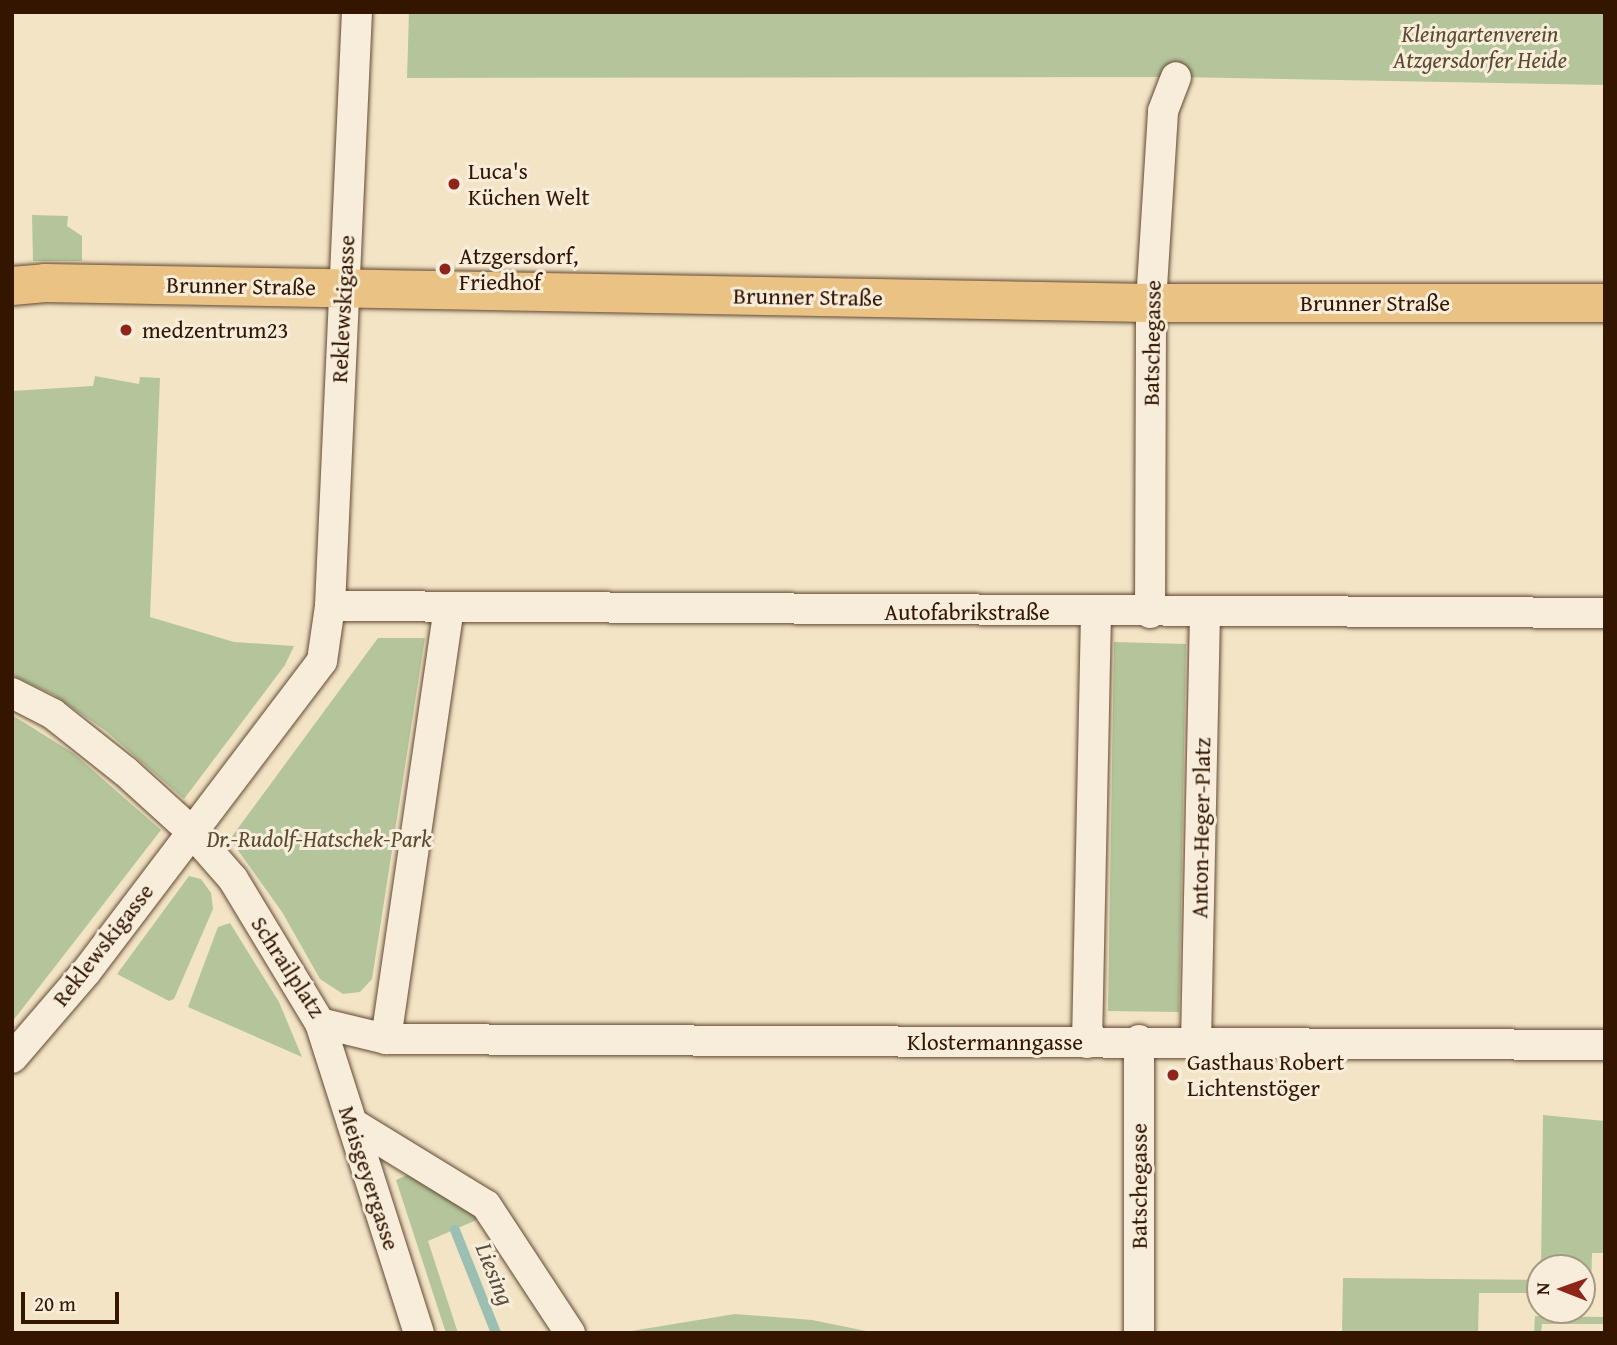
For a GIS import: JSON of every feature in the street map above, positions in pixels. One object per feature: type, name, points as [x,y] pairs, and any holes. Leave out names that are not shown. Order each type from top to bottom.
[{"type":"main road","name":"Brunner Straße","points":[[12,286],[45,283],[1151,303],[1605,303]]},
{"type":"street","name":"Reklewskigasse","points":[[330,606],[357,12]]},
{"type":"street","name":"Batschegasse","points":[[1150,612],[1151,303],[1163,111],[1176,77]]},
{"type":"street","name":"Autofabrikstraße","points":[[330,606],[1096,613],[1605,613]]},
{"type":"street","points":[[12,693],[53,714],[190,830],[322,661],[330,606]]},
{"type":"street","points":[[386,1039],[449,608]]},
{"type":"street","points":[[1087,1043],[1096,613]]},
{"type":"street","name":"Anton-Heger-Platz","points":[[1196,1043],[1205,613]]},
{"type":"street","name":"Reklewskigasse","points":[[12,1058],[86,972],[190,830]]},
{"type":"street","name":"Schrailplatz","points":[[190,830],[233,879],[320,1023],[386,1039]]},
{"type":"street","name":"Meisgeyergasse","points":[[320,1023],[419,1333]]},
{"type":"street","name":"Klostermanngasse","points":[[386,1039],[1087,1043],[1139,1040],[1196,1043],[1605,1045]]},
{"type":"street","name":"Batschegasse","points":[[1139,1040],[1139,1333]]},
{"type":"street","points":[[352,1123],[486,1205],[570,1333]]},
{"type":"green space","name":"Kleingartenverein Atzgersdorfer Heide","points":[[409,12],[1605,12],[1605,85],[1176,77],[407,78]]},
{"type":"green space","points":[[32,215],[68,216],[67,226],[82,236],[82,261],[33,261]]},
{"type":"green space","points":[[95,376],[139,384],[140,377],[160,378],[150,617],[234,642],[294,646],[285,665],[184,799],[106,731],[54,695],[12,675],[12,391],[93,386]]},
{"type":"green space","name":"Dr.-Rudolf-Hatschek-Park","points":[[378,638],[425,638],[372,979],[360,992],[343,994],[320,979],[282,912],[230,839]]},
{"type":"green space","points":[[1114,642],[1186,644],[1179,1012],[1108,1011]]},
{"type":"green space","points":[[12,715],[73,753],[161,830],[12,1022]]},
{"type":"green space","points":[[189,876],[201,879],[211,893],[213,909],[174,999],[169,1001],[117,974]]},
{"type":"green space","points":[[230,923],[279,1002],[302,1057],[188,1007],[218,927]]},
{"type":"green space","points":[[1543,1115],[1605,1121],[1605,1253],[1541,1254]]},
{"type":"green space","points":[[412,1173],[481,1218],[428,1241],[458,1333],[446,1333],[396,1180]]},
{"type":"green space","points":[[1343,1278],[1526,1280],[1526,1293],[1479,1293],[1478,1333],[1342,1333]]},
{"type":"green space","points":[[735,1314],[812,1320],[876,1333],[619,1333]]},
{"type":"green space","points":[[1596,1317],[1605,1317],[1605,1324],[1596,1324]]},
{"type":"green space","points":[[1535,1324],[1542,1324],[1541,1333],[1534,1333]]},
{"type":"waterway","name":"Liesing","points":[[455,1230],[496,1333]]},
{"type":"place","name":"Luca's Küchen Welt","points":[[454,184]]},
{"type":"place","name":"Atzgersdorf, Friedhof","points":[[445,269]]},
{"type":"place","name":"medzentrum23","points":[[126,330]]},
{"type":"place","name":"Gasthaus Robert Lichtenstöger","points":[[1173,1075]]}]
